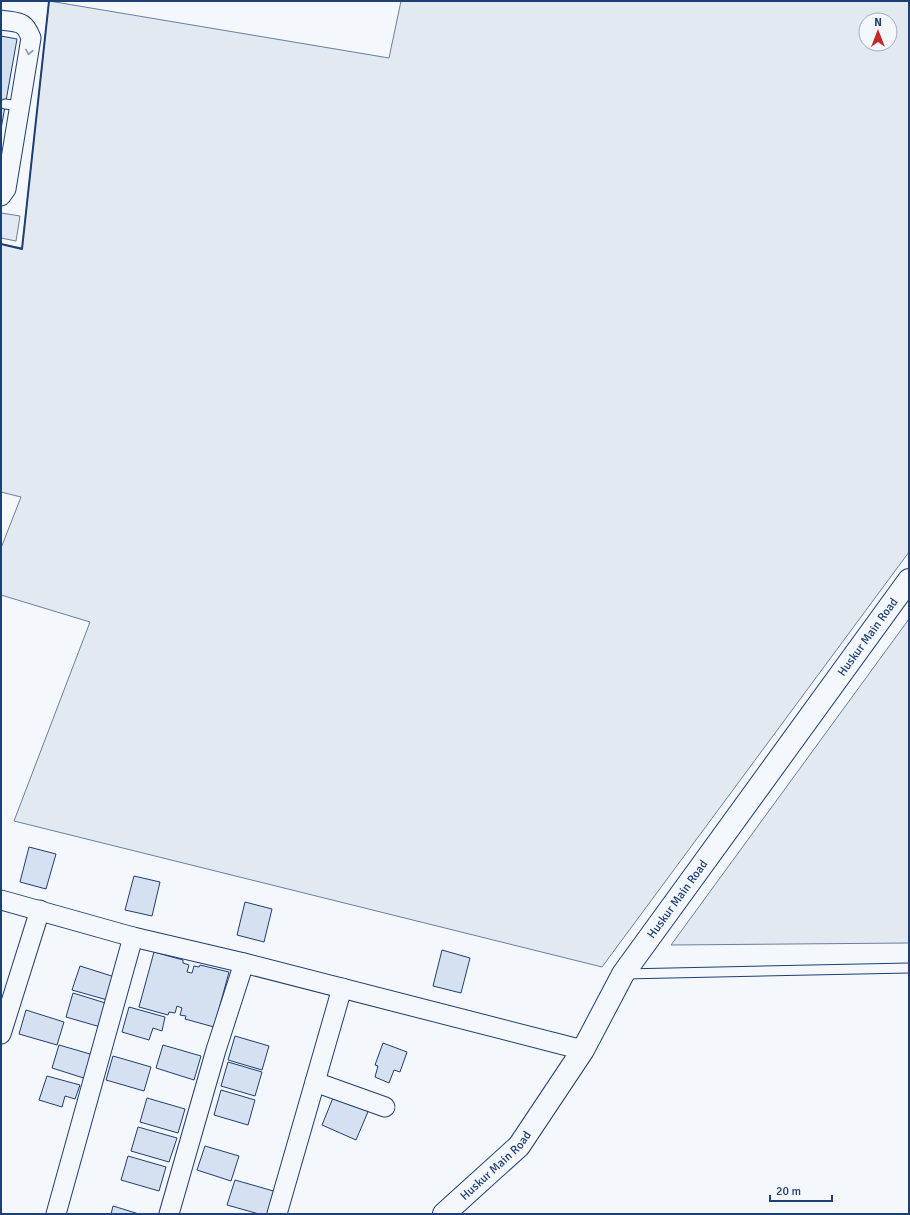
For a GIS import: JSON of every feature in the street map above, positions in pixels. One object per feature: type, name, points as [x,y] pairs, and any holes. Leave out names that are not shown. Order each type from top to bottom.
[{"type":"main road","name":"Huskur Main Road","points":[[444,1214],[519,1146],[583,1050],[623,974],[909,580]]},
{"type":"street","points":[[1,20],[21,24],[27,27],[31,38],[13,105],[6,189],[1,196]]},
{"type":"street","points":[[1,900],[133,937],[342,988],[583,1050]]},
{"type":"street","points":[[1,1034],[40,910]]},
{"type":"street","points":[[56,1214],[133,937]]},
{"type":"street","points":[[169,1214],[216,1050],[244,964]]},
{"type":"street","points":[[277,1214],[342,988]]},
{"type":"street","points":[[315,1082],[385,1107]]},
{"type":"lane","points":[[623,974],[909,968]]},
{"type":"shaded area","points":[[49,1],[389,58],[401,1],[909,1],[909,552],[602,967],[14,821],[90,622],[1,595],[1,548],[21,497],[1,492],[1,244],[22,248]]},
{"type":"shaded area","points":[[1,213],[20,216],[16,241],[1,238]]},
{"type":"shaded area","points":[[909,619],[909,943],[671,945]]},
{"type":"building","points":[[1,36],[17,39],[1,129]]},
{"type":"building","points":[[29,847],[56,854],[46,889],[20,882]]},
{"type":"building","points":[[134,876],[160,882],[152,916],[125,910]]},
{"type":"building","points":[[245,902],[272,909],[264,942],[237,935]]},
{"type":"building","points":[[442,950],[470,958],[461,993],[433,986]]},
{"type":"building","points":[[154,952],[183,960],[183,963],[189,965],[187,972],[192,973],[194,966],[199,967],[200,965],[229,972],[214,1027],[185,1019],[186,1016],[180,1015],[182,1008],[177,1006],[175,1013],[169,1012],[168,1015],[139,1007]]},
{"type":"building","points":[[80,966],[118,978],[111,1001],[72,990]]},
{"type":"building","points":[[73,993],[112,1005],[104,1028],[66,1017]]},
{"type":"building","points":[[129,1007],[165,1017],[162,1031],[153,1028],[149,1040],[122,1032]]},
{"type":"building","points":[[26,1010],[64,1022],[57,1045],[19,1034]]},
{"type":"building","points":[[235,1036],[269,1046],[262,1070],[228,1060]]},
{"type":"building","points":[[383,1043],[407,1052],[400,1072],[394,1070],[389,1083],[375,1077],[378,1066],[375,1065]]},
{"type":"building","points":[[59,1045],[97,1056],[90,1080],[52,1068]]},
{"type":"building","points":[[163,1045],[201,1056],[194,1080],[156,1068]]},
{"type":"building","points":[[113,1056],[151,1067],[144,1091],[106,1080]]},
{"type":"building","points":[[228,1062],[262,1072],[255,1096],[221,1086]]},
{"type":"building","points":[[47,1076],[80,1085],[75,1099],[65,1096],[62,1107],[39,1100]]},
{"type":"building","points":[[221,1090],[255,1100],[248,1125],[214,1115]]},
{"type":"building","points":[[335,1093],[370,1107],[356,1140],[322,1125]]},
{"type":"building","points":[[147,1098],[185,1109],[178,1133],[140,1122]]},
{"type":"building","points":[[138,1127],[177,1138],[169,1162],[131,1151]]},
{"type":"building","points":[[205,1146],[239,1156],[231,1181],[197,1170]]},
{"type":"building","points":[[128,1156],[166,1167],[159,1191],[121,1180]]},
{"type":"building","points":[[235,1180],[277,1192],[271,1214],[259,1214],[227,1205]]},
{"type":"building","points":[[113,1206],[139,1214],[111,1214]]},
{"type":"wall","points":[[1,244],[22,249],[49,1]]}]
